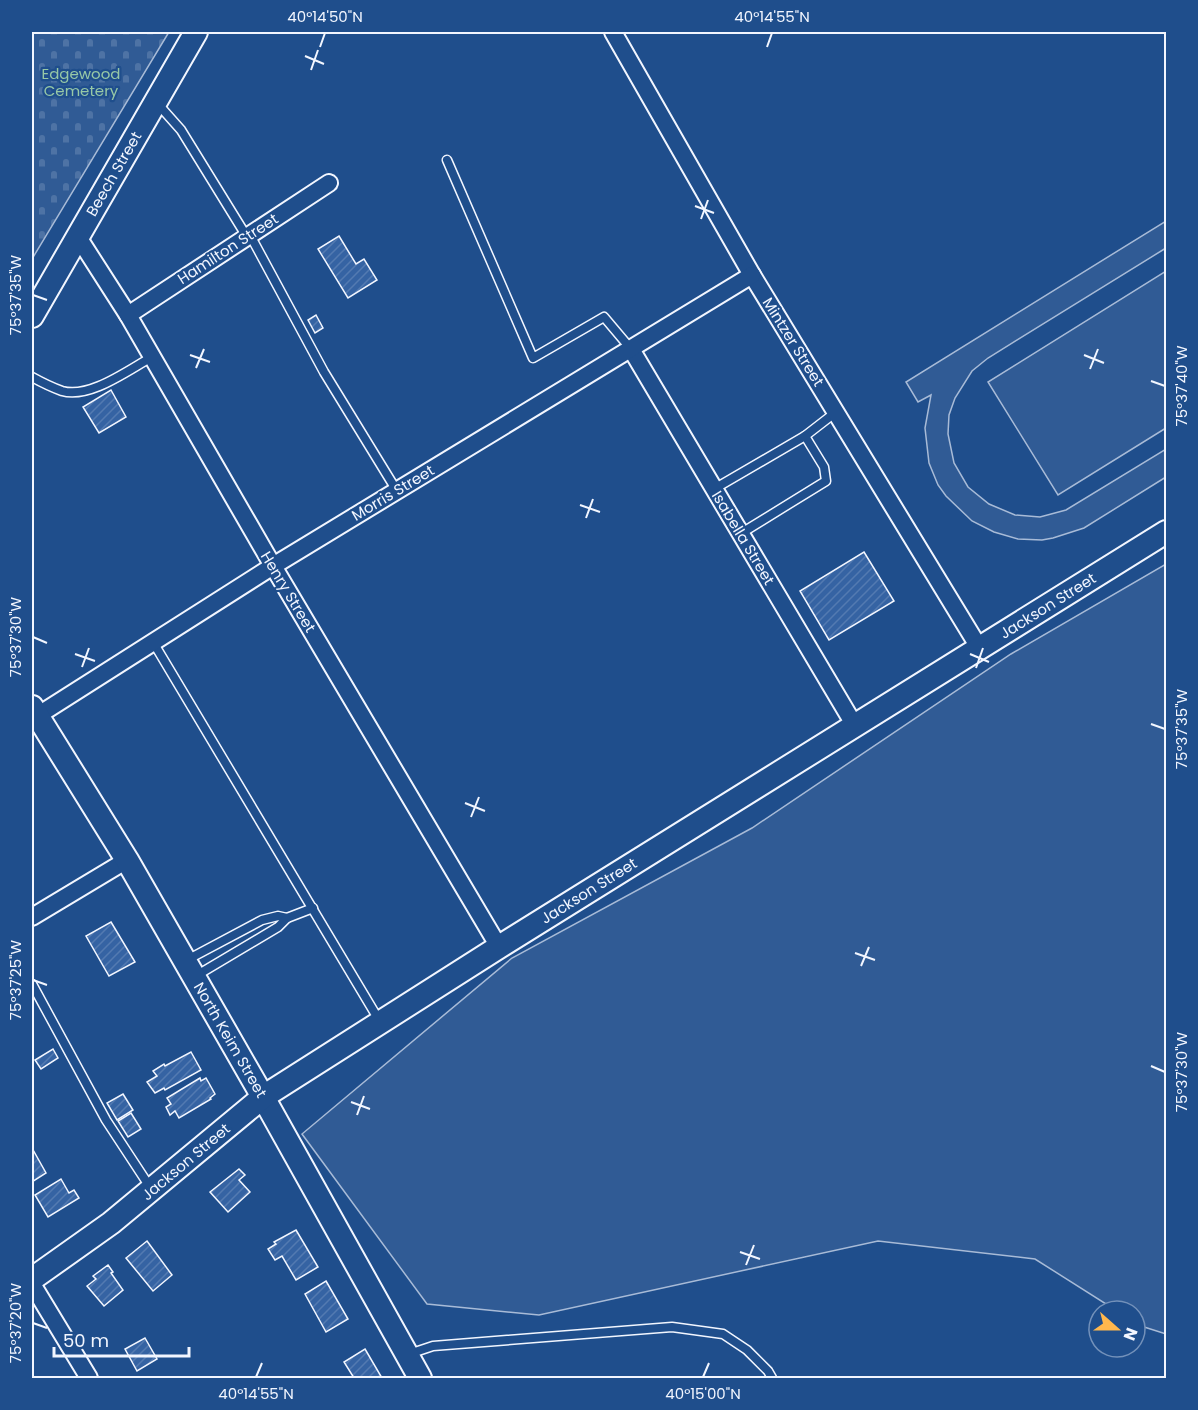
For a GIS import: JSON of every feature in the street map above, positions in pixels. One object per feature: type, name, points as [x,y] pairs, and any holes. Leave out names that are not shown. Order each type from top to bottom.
[{"type":"street","name":"Beech Street","points":[[32,316],[196,32]]},
{"type":"street","name":"Mintzer Street","points":[[613,32],[752,275],[980,649]]},
{"type":"street","name":"Hamilton Street","points":[[128,315],[329,183]]},
{"type":"street","name":"Henry Street","points":[[78,237],[128,315],[273,566],[499,947]]},
{"type":"street","name":"Morris Street","points":[[34,711],[153,642],[397,490],[752,275]]},
{"type":"street","name":"Isabella Street","points":[[631,350],[855,726]]},
{"type":"street","name":"Jackson Street","points":[[32,1279],[111,1223],[263,1097],[499,947],[1167,532]]},
{"type":"street","name":"North Keim Street","points":[[34,711],[127,860],[420,1378]]},
{"type":"street","points":[[32,917],[127,860]]},
{"type":"street","points":[[32,1284],[89,1378]]},
{"type":"lane","points":[[156,102],[182,130],[249,236],[324,372],[397,490]]},
{"type":"lane","points":[[447,160],[533,358],[604,317],[631,350]]},
{"type":"lane","points":[[32,377],[63,391],[81,392],[95,388],[152,357]]},
{"type":"lane","points":[[714,489],[805,436],[836,412]]},
{"type":"lane","points":[[740,534],[826,482],[824,467],[805,436]]},
{"type":"lane","points":[[153,642],[380,1022]]},
{"type":"lane","points":[[189,969],[278,927],[287,918],[313,908]]},
{"type":"lane","points":[[189,969],[262,920],[278,916],[287,918]]},
{"type":"lane","points":[[32,984],[106,1120],[152,1190]]},
{"type":"lane","points":[[406,1354],[434,1346],[672,1327],[723,1334],[747,1350],[772,1378]]},
{"type":"shaded area","points":[[1166,221],[1166,248],[988,358],[972,371],[955,398],[949,415],[948,434],[954,463],[968,487],[989,504],[1015,515],[1040,517],[1066,510],[1166,449],[1166,477],[1084,528],[1053,538],[1018,539],[994,532],[972,521],[946,496],[938,485],[929,463],[925,428],[931,395],[918,402],[906,382]]},
{"type":"shaded area","points":[[1166,271],[1166,428],[1058,495],[988,382]]},
{"type":"shaded area","points":[[1166,564],[1166,1334],[1147,1328],[1147,1299],[1098,1299],[1035,1259],[878,1241],[539,1315],[427,1304],[302,1134],[512,958],[752,828],[1011,654]]},
{"type":"green space","name":"Edgewood Cemetery","points":[[32,32],[169,32],[32,259]]},
{"type":"building","points":[[339,236],[356,264],[364,259],[377,280],[348,298],[318,249]]},
{"type":"building","points":[[316,315],[323,328],[315,333],[308,320]]},
{"type":"building","points":[[111,390],[126,417],[99,433],[83,407]]},
{"type":"building","points":[[864,552],[894,601],[829,640],[800,591]]},
{"type":"building","points":[[111,922],[135,962],[109,976],[86,936]]},
{"type":"building","points":[[53,1049],[58,1058],[41,1069],[35,1060]]},
{"type":"building","points":[[191,1052],[201,1070],[155,1093],[147,1082],[157,1076],[153,1071]]},
{"type":"building","points":[[200,1078],[201,1081],[206,1078],[215,1094],[211,1099],[179,1118],[175,1111],[170,1115],[166,1107],[171,1104],[167,1098]]},
{"type":"building","points":[[123,1094],[133,1110],[117,1120],[107,1103]]},
{"type":"building","points":[[131,1113],[141,1129],[128,1137],[118,1121]]},
{"type":"building","points":[[32,1148],[46,1173],[32,1182]]},
{"type":"building","points":[[239,1169],[245,1175],[239,1180],[250,1192],[228,1212],[210,1192]]},
{"type":"building","points":[[61,1179],[69,1193],[74,1190],[79,1198],[48,1217],[35,1195]]},
{"type":"building","points":[[296,1230],[318,1267],[296,1280],[282,1256],[275,1260],[268,1249],[276,1244],[274,1242]]},
{"type":"building","points":[[147,1241],[172,1275],[153,1291],[126,1258]]},
{"type":"building","points":[[108,1265],[123,1290],[104,1306],[87,1286],[96,1279],[93,1276]]},
{"type":"building","points":[[326,1281],[348,1319],[326,1332],[305,1294]]},
{"type":"building","points":[[145,1338],[157,1359],[137,1371],[125,1349]]},
{"type":"building","points":[[365,1349],[382,1378],[354,1378],[344,1362]]}]
